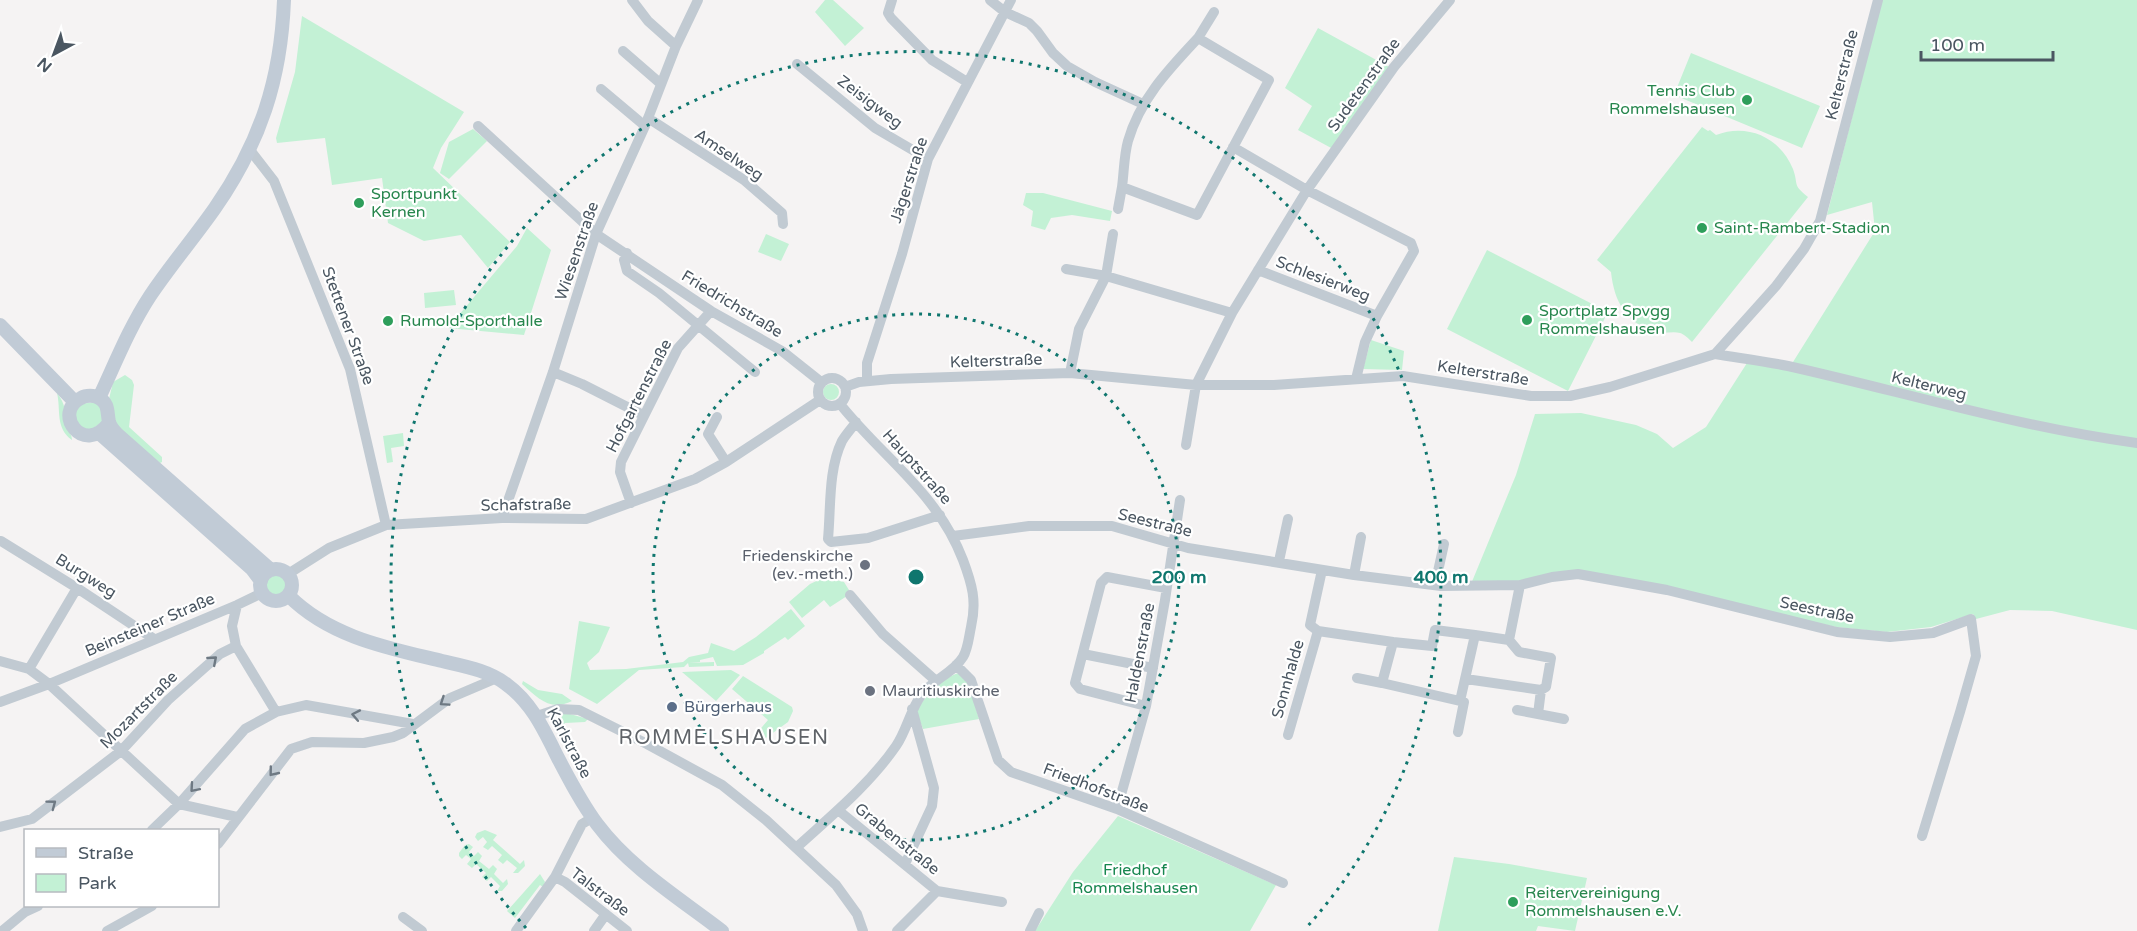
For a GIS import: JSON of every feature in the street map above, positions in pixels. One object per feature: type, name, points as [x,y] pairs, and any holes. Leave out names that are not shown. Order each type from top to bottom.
[{"type":"main road","points":[[99,398],[149,298],[214,209],[250,150],[265,114],[276,75],[282,44],[284,0]]},
{"type":"main road","points":[[0,325],[75,402]]},
{"type":"main road","points":[[109,423],[99,433],[85,436],[75,430],[69,420],[69,414],[75,402],[85,396],[99,398],[106,406],[109,423],[117,434],[270,570]]},
{"type":"main road","points":[[99,433],[252,569],[261,587],[269,600],[283,600],[289,596],[292,583],[288,574],[279,570],[270,570],[265,574],[261,587]]},
{"type":"main road","name":"Karlstraße","points":[[289,596],[318,619],[350,636],[472,668],[497,678],[526,701],[537,716],[567,776],[592,818],[620,850],[646,873],[722,931]]},
{"type":"street","points":[[632,0],[648,21],[676,46]]},
{"type":"street","name":"Wiesenstraße","points":[[502,519],[553,372],[596,234],[698,0]]},
{"type":"street","points":[[892,0],[888,12],[891,18],[932,60],[967,82]]},
{"type":"street","points":[[990,0],[1005,12],[1029,23],[1037,30],[1053,53],[1067,66],[1143,104]]},
{"type":"street","name":"Jägerstraße","points":[[867,381],[867,363],[902,254],[928,159],[1011,0]]},
{"type":"street","name":"Sudetenstraße","points":[[1196,385],[1232,313],[1307,190],[1394,67],[1450,0]]},
{"type":"street","name":"Kelterstraße","points":[[844,387],[867,381],[1070,373],[1196,385],[1274,385],[1403,376],[1531,396],[1570,396],[1610,387],[1715,354],[1776,286],[1820,221],[1878,0]]},
{"type":"street","points":[[1118,209],[1128,141],[1143,104],[1166,72],[1197,38],[1214,12]]},
{"type":"street","points":[[1122,187],[1197,215],[1269,80],[1197,38]]},
{"type":"street","points":[[623,51],[661,84]]},
{"type":"street","name":"Zeisigweg","points":[[797,64],[875,128],[928,159]]},
{"type":"street","name":"Amselweg","points":[[601,89],[646,122],[744,180],[782,213],[783,224]]},
{"type":"street","name":"Friedrichstraße","points":[[478,126],[596,234],[711,311],[782,351],[821,382]]},
{"type":"street","points":[[1233,147],[1307,190],[1411,243],[1414,251],[1365,342],[1356,379]]},
{"type":"street","name":"Stettener Straße","points":[[250,150],[274,181],[350,369],[386,525]]},
{"type":"street","points":[[1070,373],[1079,329],[1106,276],[1113,234]]},
{"type":"street","name":"Friedrichstraße","points":[[627,253],[624,265],[627,271],[659,293],[755,372]]},
{"type":"street","points":[[1066,269],[1106,276],[1232,313]]},
{"type":"street","name":"Schlesierweg","points":[[1258,270],[1377,316]]},
{"type":"street","name":"Hofgartenstraße","points":[[631,503],[620,472],[621,462],[678,348],[711,311]]},
{"type":"street","name":"Kelterweg","points":[[1715,354],[1786,366],[1997,418],[2137,443]]},
{"type":"street","points":[[553,372],[643,415]]},
{"type":"street","points":[[836,379],[840,380],[844,387],[845,397],[840,404],[828,406],[819,400],[817,393],[821,382],[836,379]]},
{"type":"street","points":[[1186,445],[1196,385]]},
{"type":"street","name":"Schafstraße","points":[[288,574],[329,548],[386,525],[502,519],[586,519],[695,479],[726,462],[819,400]]},
{"type":"street","name":"Hauptstraße","points":[[797,847],[838,810],[891,753],[904,733],[912,710],[922,694],[963,657],[974,616],[973,585],[952,536],[940,515],[926,496],[840,404]]},
{"type":"street","points":[[717,417],[708,434],[726,462]]},
{"type":"street","points":[[856,422],[843,441],[837,458],[833,477],[828,539],[831,542],[868,538],[940,515]]},
{"type":"street","name":"Haldenstraße","points":[[1117,809],[1146,706],[1180,500]]},
{"type":"street","points":[[1279,561],[1288,519]]},
{"type":"street","name":"Seestraße","points":[[952,536],[1029,526],[1112,526],[1174,545],[1354,575],[1435,585],[1520,585],[1552,577],[1578,574],[1667,590],[1837,632],[1890,637],[1933,633],[1971,619],[1976,656],[1922,836]]},
{"type":"street","points":[[1354,575],[1361,537]]},
{"type":"street","name":"Burgweg","points":[[1,541],[154,639]]},
{"type":"street","points":[[1435,585],[1444,544]]},
{"type":"street","name":"Sonnhalde","points":[[1322,570],[1310,625],[1318,631],[1432,646],[1435,630],[1474,635]]},
{"type":"street","points":[[1146,706],[1080,689],[1076,683],[1101,583],[1107,577],[1166,588]]},
{"type":"street","points":[[1509,640],[1520,585]]},
{"type":"street","name":"Beinsteiner Straße","points":[[0,702],[49,684],[237,605],[261,587]]},
{"type":"street","points":[[29,669],[77,588]]},
{"type":"street","points":[[850,596],[883,634],[935,680]]},
{"type":"street","points":[[237,605],[232,626],[236,646],[276,712]]},
{"type":"street","name":"Sonnhalde","points":[[1288,735],[1318,631]]},
{"type":"street","points":[[1460,701],[1474,635],[1509,640],[1519,652],[1551,658],[1546,687],[1541,690],[1466,678]]},
{"type":"street","points":[[1382,683],[1392,642]]},
{"type":"street","name":"Mozartstraße","points":[[0,827],[32,819],[121,751],[168,700],[220,654],[236,646]]},
{"type":"street","points":[[1083,654],[1153,668]]},
{"type":"street","points":[[0,661],[29,669],[49,684],[179,804],[237,817]]},
{"type":"street","name":"Friedhofstraße","points":[[956,665],[971,680],[998,760],[1011,772],[1117,809],[1283,883]]},
{"type":"street","points":[[219,843],[291,749],[312,742],[364,743],[403,733],[450,698],[497,678]]},
{"type":"street","points":[[1357,678],[1464,702],[1458,732]]},
{"type":"street","points":[[1538,714],[1541,690]]},
{"type":"street","points":[[154,829],[245,729],[276,712],[306,705],[413,724]]},
{"type":"street","points":[[537,716],[558,709],[574,709],[593,716],[722,785],[762,816],[836,885],[857,914],[862,931]]},
{"type":"street","points":[[905,864],[932,806],[934,788],[912,710]]},
{"type":"street","points":[[1517,710],[1564,719]]},
{"type":"street","name":"Grabenstraße","points":[[838,810],[937,891]]},
{"type":"street","points":[[516,931],[555,877],[582,824],[592,818]]},
{"type":"street","name":"Talstraße","points":[[555,877],[565,882],[627,931]]},
{"type":"street","points":[[897,931],[937,891],[1002,902]]},
{"type":"street","points":[[2,931],[25,912],[36,907]]},
{"type":"street","points":[[107,931],[150,907]]},
{"type":"street","points":[[1030,931],[1039,913]]},
{"type":"street","points":[[594,931],[606,914]]},
{"type":"street","points":[[403,917],[422,931]]},
{"type":"green space","points":[[825,0],[833,0],[864,28],[845,46],[815,12]]},
{"type":"green space","points":[[1882,0],[2137,0],[2137,630],[2052,611],[2010,610],[1976,619],[1973,614],[1931,627],[1887,632],[1836,627],[1578,570],[1520,581],[1471,584],[1516,475],[1535,414],[1581,413],[1636,425],[1657,434],[1673,448],[1706,427],[1747,363],[1788,370],[1875,231],[1872,202],[1827,215]]},
{"type":"green space","points":[[302,16],[464,112],[441,148],[433,168],[510,242],[488,268],[461,235],[424,241],[388,223],[382,178],[332,185],[325,138],[277,143],[276,138],[295,72]]},
{"type":"green space","points":[[1318,28],[1391,68],[1333,149],[1298,130],[1312,106],[1285,88]]},
{"type":"green space","name":"Tennis Club Rommelshausen","points":[[1691,53],[1820,106],[1802,148],[1674,95]]},
{"type":"green space","name":"Saint-Rambert-Stadion","points":[[1702,127],[1716,135],[1739,131],[1751,132],[1771,141],[1787,158],[1798,187],[1808,197],[1692,342],[1680,333],[1659,333],[1646,328],[1629,317],[1623,310],[1615,292],[1611,272],[1597,260]]},
{"type":"green space","points":[[473,129],[487,141],[449,179],[440,173],[449,142]]},
{"type":"green space","points":[[1026,193],[1043,193],[1112,211],[1110,221],[1072,215],[1051,218],[1045,230],[1031,226],[1033,211],[1023,205]]},
{"type":"green space","points":[[527,228],[551,250],[524,335],[448,328],[517,246]]},
{"type":"green space","points":[[766,234],[789,244],[781,261],[758,252]]},
{"type":"green space","name":"Sportplatz Spvgg Rommelshausen","points":[[1487,250],[1608,312],[1568,391],[1447,329]]},
{"type":"green space","points":[[454,290],[456,305],[425,308],[424,293]]},
{"type":"green space","points":[[1371,340],[1404,351],[1402,370],[1363,369]]},
{"type":"green space","points":[[125,375],[132,380],[134,385],[129,427],[162,457],[160,463],[118,429],[109,399],[113,382]]},
{"type":"green space","points":[[828,384],[834,384],[839,392],[837,398],[828,400],[823,395],[823,389]]},
{"type":"green space","points":[[57,393],[64,405],[72,440],[61,424]]},
{"type":"green space","points":[[98,402],[105,420],[88,432],[75,423],[75,408],[78,404]]},
{"type":"green space","points":[[403,433],[404,446],[391,448],[393,462],[387,463],[383,436]]},
{"type":"green space","points":[[276,574],[284,577],[287,585],[284,593],[276,596],[268,593],[265,585],[268,577]]},
{"type":"green space","points":[[825,577],[844,582],[849,590],[847,596],[830,607],[824,600],[802,618],[789,602],[810,584]]},
{"type":"green space","points":[[791,609],[805,626],[788,640],[785,637],[743,665],[717,666],[713,657],[689,663],[714,662],[714,666],[689,667],[688,663],[684,667],[639,670],[597,704],[569,689],[579,621],[610,627],[599,652],[587,663],[590,670],[626,669],[683,662],[689,657],[708,653],[711,643],[734,651]]},
{"type":"green space","points":[[731,670],[740,675],[716,701],[682,672]]},
{"type":"green space","points":[[959,673],[968,682],[979,719],[923,729],[916,710],[940,683]]},
{"type":"green space","points":[[743,676],[792,707],[793,711],[788,722],[763,740],[756,734],[768,720],[732,689]]},
{"type":"green space","points":[[523,681],[538,690],[562,694],[572,701],[557,705],[545,702],[522,684]]},
{"type":"green space","points":[[564,714],[588,719],[585,722],[565,723],[556,733],[555,718]]},
{"type":"green space","name":"Friedhof Rommelshausen","points":[[1118,816],[1276,885],[1250,931],[1035,931],[1073,872]]},
{"type":"green space","points":[[485,830],[497,835],[493,840],[520,864],[524,860],[525,866],[518,873],[513,873],[517,868],[507,860],[503,864],[498,860],[502,855],[492,846],[488,850],[483,847],[487,842],[483,837],[478,841],[475,837],[477,833]]},
{"type":"green space","points":[[469,844],[473,847],[469,852],[474,856],[478,852],[482,856],[479,861],[489,869],[493,865],[497,869],[494,874],[503,883],[507,879],[508,884],[502,891],[497,891],[500,886],[491,877],[487,881],[482,877],[486,873],[476,864],[472,868],[467,864],[471,859],[466,855],[462,859],[459,856],[465,845]]},
{"type":"green space","name":"Reitervereinigung Rommelshausen e.V.","points":[[1454,857],[1587,878],[1575,931],[1538,926],[1536,931],[1438,931]]},
{"type":"green space","points":[[540,874],[545,882],[543,887],[540,885],[515,918],[507,911]]},
{"type":"place","name":"Tennis Club Rommelshausen","points":[[1747,100]]},
{"type":"place","name":"Sportpunkt Kernen","points":[[359,203]]},
{"type":"place","name":"Saint-Rambert-Stadion","points":[[1702,228]]},
{"type":"place","name":"Sportplatz Spvgg Rommelshausen","points":[[1527,320]]},
{"type":"place","name":"Rumold-Sporthalle","points":[[388,321]]},
{"type":"place","name":"Friedenskirche (ev.-meth.)","points":[[865,565]]},
{"type":"place","name":"Mauritiuskirche","points":[[870,691]]},
{"type":"place","name":"Bürgerhaus","points":[[672,707]]},
{"type":"place","name":"Reitervereinigung Rommelshausen e.V.","points":[[1513,902]]},
{"type":"district","name":"ROMMELSHAUSEN","points":[[724,738]]}]
